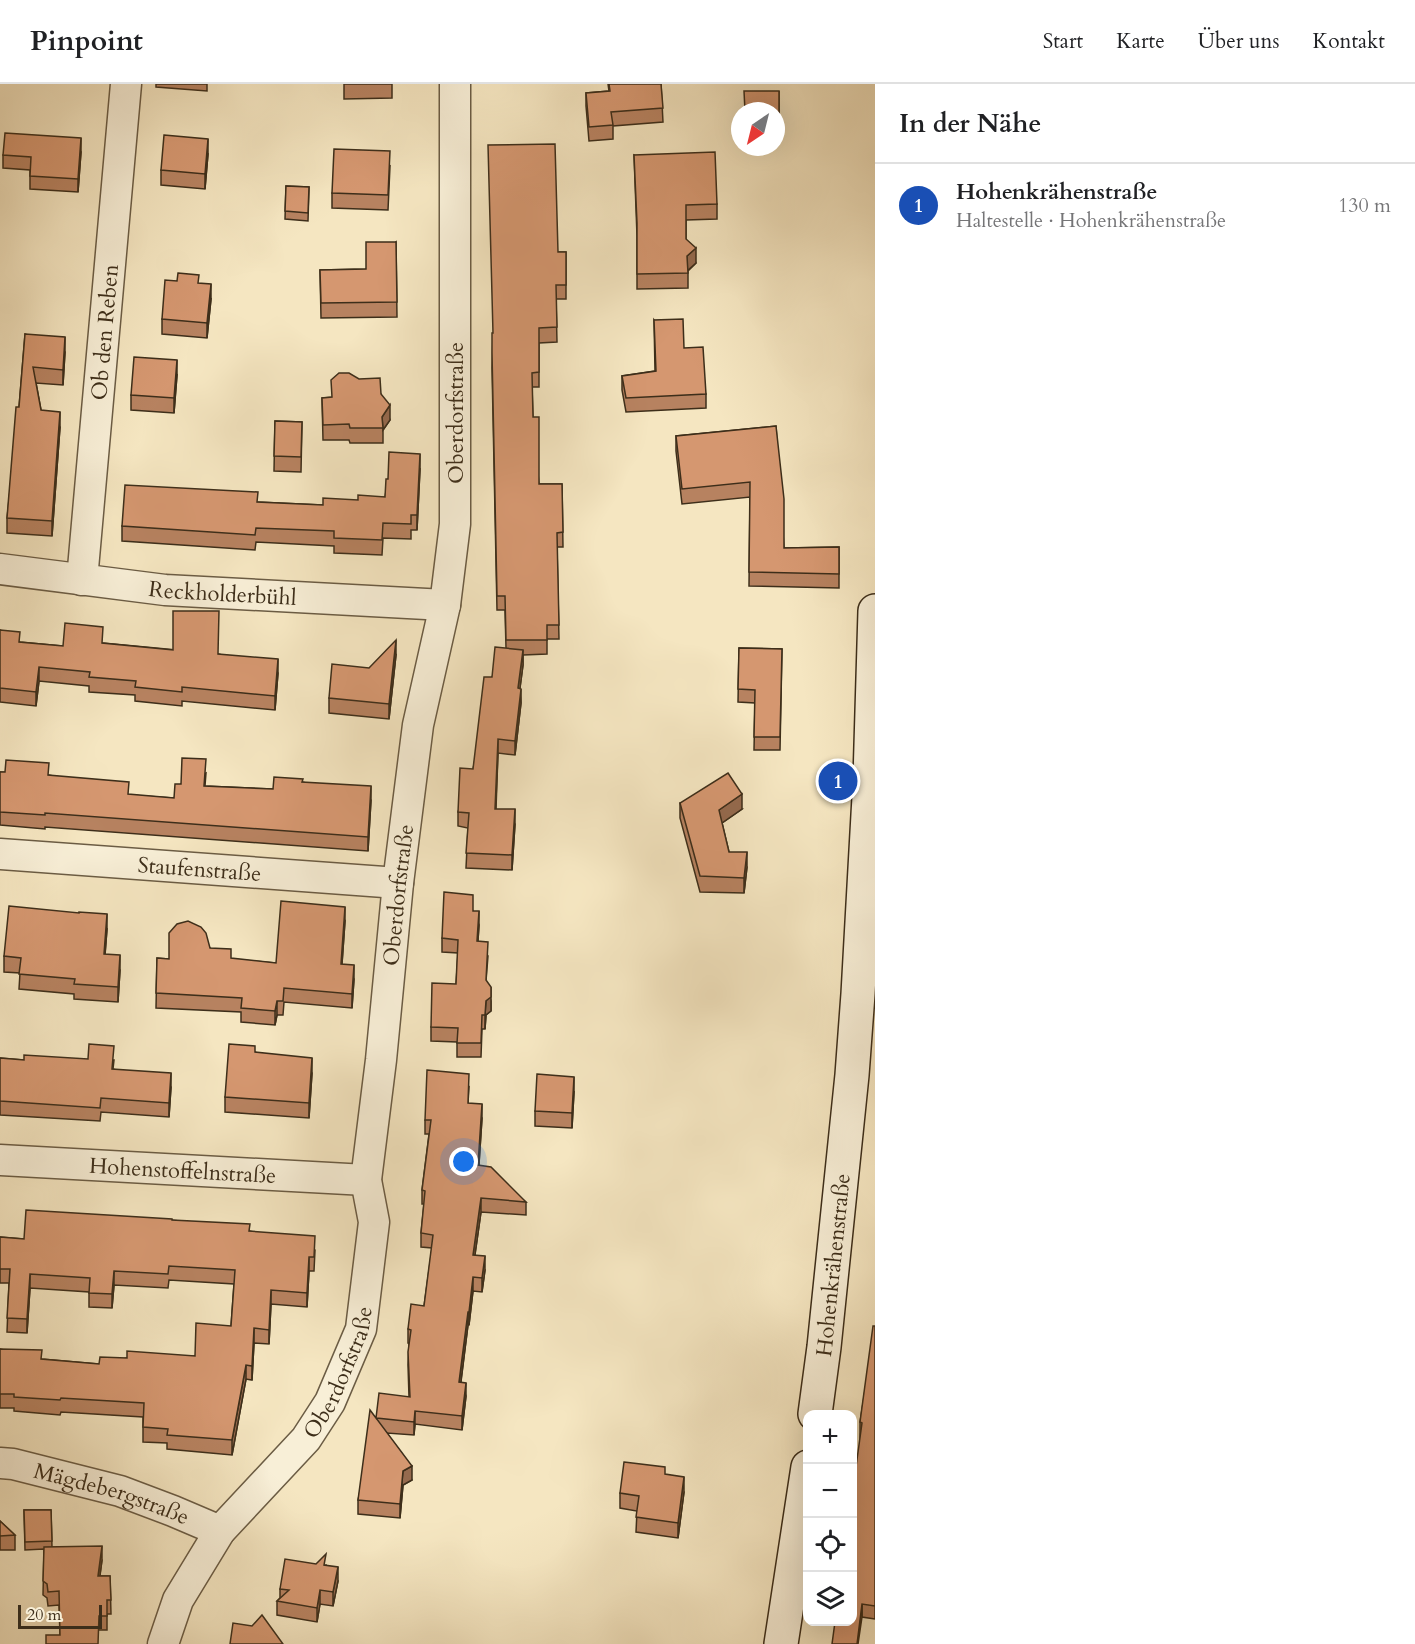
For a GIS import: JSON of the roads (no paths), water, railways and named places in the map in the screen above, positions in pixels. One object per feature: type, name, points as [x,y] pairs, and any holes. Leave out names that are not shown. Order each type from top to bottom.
[{"type":"main road","name":"Hohenkrähenstraße","points":[[816,1410],[824,1347],[869,900],[875,611]]},
{"type":"main road","points":[[781,1644],[803,1494]]},
{"type":"street","name":"Ob den Reben","points":[[82,580],[126,84]]},
{"type":"street","name":"Oberdorfstraße","points":[[163,1644],[178,1600],[220,1531],[306,1439],[330,1402],[361,1329],[374,1222],[366,1180],[381,1060],[398,884],[418,725],[445,605],[454,524],[455,84]]},
{"type":"street","name":"Reckholderbühl","points":[[0,569],[165,590],[445,605]]},
{"type":"street","name":"Staufenstraße","points":[[0,854],[398,884]]},
{"type":"street","name":"Hohenstoffelnstraße","points":[[0,1160],[366,1180]]},
{"type":"street","name":"Mägdebergstraße","points":[[0,1463],[13,1464],[120,1491],[220,1531]]},
{"type":"place","name":"Hohenkrähenstraße","points":[[838,781]]}]
